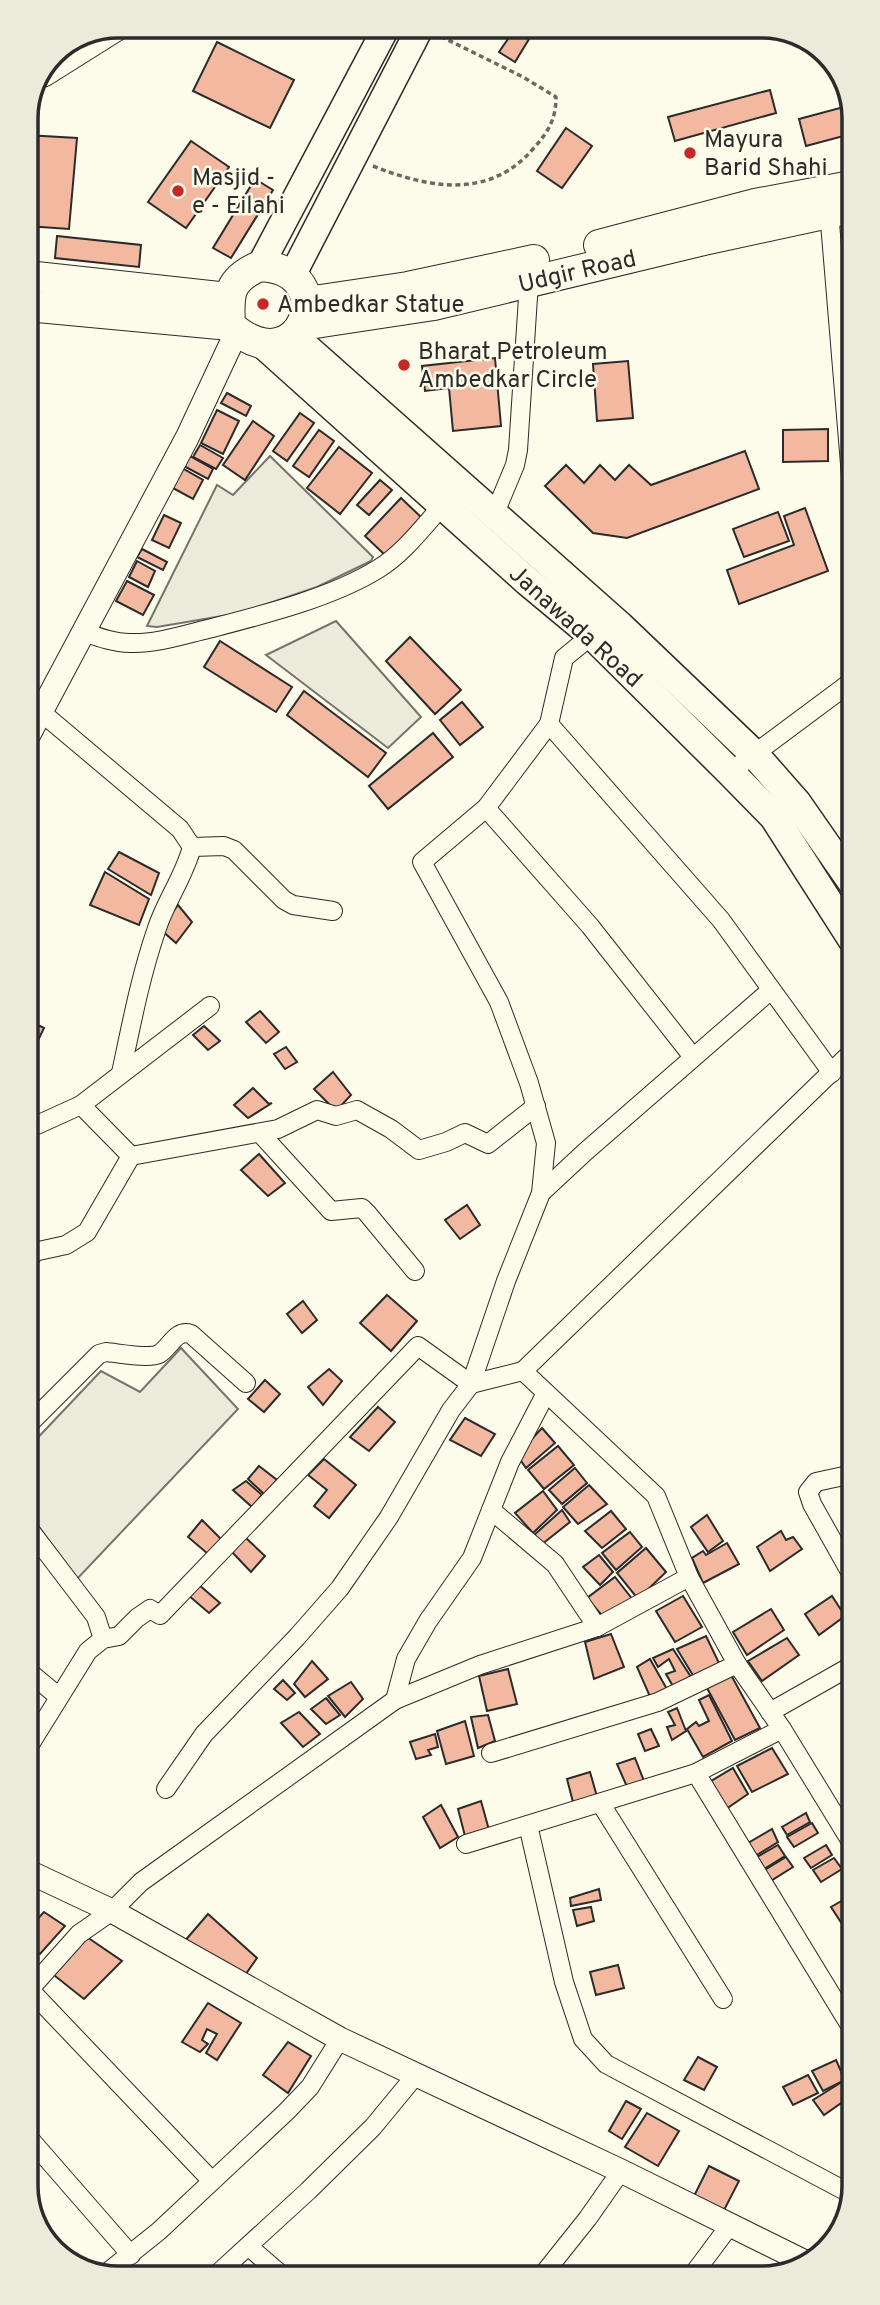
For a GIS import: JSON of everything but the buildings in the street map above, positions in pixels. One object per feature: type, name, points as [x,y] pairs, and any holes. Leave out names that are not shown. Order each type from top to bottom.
[{"type":"highway","name":"Udgir Road","points":[[301,321],[408,287],[574,252],[755,204],[842,188]]},
{"type":"highway","name":"Udgir Road","points":[[301,321],[434,305],[840,210]]},
{"type":"highway","points":[[260,266],[278,267],[293,274],[303,287],[301,321],[278,344],[264,345],[249,341],[232,318],[234,284],[246,272],[260,266]]},
{"type":"highway","points":[[39,278],[232,318]]},
{"type":"highway","points":[[39,307],[232,318]]},
{"type":"main road","points":[[260,266],[380,38]]},
{"type":"main road","points":[[293,274],[415,38]]},
{"type":"main road","name":"Janawada Road","points":[[301,321],[495,513],[620,625],[754,754],[797,803],[842,868]]},
{"type":"main road","name":"Janawada Road","points":[[264,345],[592,635],[730,772],[774,817],[842,923]]},
{"type":"street","points":[[59,65],[96,42]]},
{"type":"street","points":[[840,210],[842,258]]},
{"type":"street","points":[[495,513],[515,465],[518,450],[529,282]]},
{"type":"street","points":[[39,716],[187,438],[232,318]]},
{"type":"street","points":[[84,632],[130,643],[166,640],[266,614],[323,594],[378,570],[394,558],[443,505]]},
{"type":"street","points":[[166,1789],[204,1734],[340,1588],[389,1517],[452,1410],[471,1384],[506,1281],[541,1193],[546,1143],[536,1106],[499,1002],[422,862],[486,808],[549,724],[564,659],[592,635]]},
{"type":"street","points":[[730,772],[842,689]]},
{"type":"street","points":[[41,712],[180,829],[192,847],[156,929],[121,1073]]},
{"type":"street","points":[[549,724],[721,920],[832,1073]]},
{"type":"street","points":[[486,808],[590,926],[693,1057]]},
{"type":"street","points":[[192,847],[224,846],[234,850],[284,900],[293,905],[333,911]]},
{"type":"street","points":[[541,1193],[771,990]]},
{"type":"street","points":[[39,1124],[81,1105],[210,1006]]},
{"type":"street","points":[[38,1731],[88,1651],[103,1639],[119,1636],[136,1618],[150,1609],[160,1615],[418,1346],[471,1384],[523,1371],[842,1062]]},
{"type":"street","points":[[81,1105],[131,1156]]},
{"type":"street","points":[[38,1251],[66,1245],[87,1232],[131,1156],[278,1129],[317,1110],[336,1116],[357,1110],[391,1129],[419,1150],[465,1133],[488,1144],[536,1106]]},
{"type":"street","points":[[260,1133],[331,1211],[362,1208],[368,1213],[415,1270]]},
{"type":"street","points":[[38,1415],[99,1354],[106,1352],[154,1356],[184,1332],[191,1334],[246,1383]]},
{"type":"street","points":[[523,1371],[656,1496],[689,1577],[737,1664],[782,1729],[842,1827]]},
{"type":"street","points":[[395,1700],[406,1659],[428,1620],[472,1558],[510,1462],[546,1393]]},
{"type":"street","points":[[842,1477],[816,1482],[808,1492],[842,1557]]},
{"type":"street","points":[[491,1510],[555,1564],[597,1627]]},
{"type":"street","points":[[38,1541],[96,1617],[103,1639]]},
{"type":"street","points":[[38,1980],[79,1934],[112,1911],[141,1882],[395,1700],[480,1665],[597,1627],[689,1577]]},
{"type":"street","points":[[491,1753],[658,1702],[737,1664]]},
{"type":"street","points":[[770,1712],[842,1671]]},
{"type":"street","points":[[38,1679],[60,1697]]},
{"type":"street","points":[[466,1844],[696,1773],[782,1729]]},
{"type":"street","points":[[696,1773],[842,2014]]},
{"type":"street","points":[[601,1804],[723,1998]]},
{"type":"street","points":[[528,1825],[564,1982],[583,2039],[606,2064],[842,2189]]},
{"type":"street","points":[[38,1876],[112,1911],[340,2039],[621,2171],[797,2258]]},
{"type":"street","points":[[38,1999],[211,2180]]},
{"type":"street","points":[[116,2266],[302,2095],[340,2039]]},
{"type":"street","points":[[226,2266],[373,2127],[415,2076]]},
{"type":"street","points":[[38,2148],[131,2255]]},
{"type":"street","points":[[550,2266],[621,2171]]},
{"type":"street","points":[[699,2266],[730,2225]]},
{"type":"street","points":[[248,2246],[271,2266]]},
{"type":"path","points":[[352,158],[404,179],[445,186],[482,184],[520,165],[541,140],[556,116],[556,97],[523,76],[445,39]]},
{"type":"shaded area","points":[[270,456],[373,557],[371,561],[317,587],[240,613],[157,627],[147,626],[217,485],[233,495]]},
{"type":"shaded area","points":[[336,621],[421,717],[388,748],[266,655]]},
{"type":"shaded area","points":[[181,1348],[238,1409],[77,1579],[38,1526],[38,1437],[101,1371],[140,1392]]},
{"type":"place","name":"Mayura Barid Shahi","points":[[690,153]]},
{"type":"place","name":"Masjid - e - Eilahi","points":[[178,191]]},
{"type":"place","name":"Ambedkar Statue","points":[[263,304]]},
{"type":"place","name":"Bharat Petroleum Ambedkar Circle","points":[[404,365]]}]
